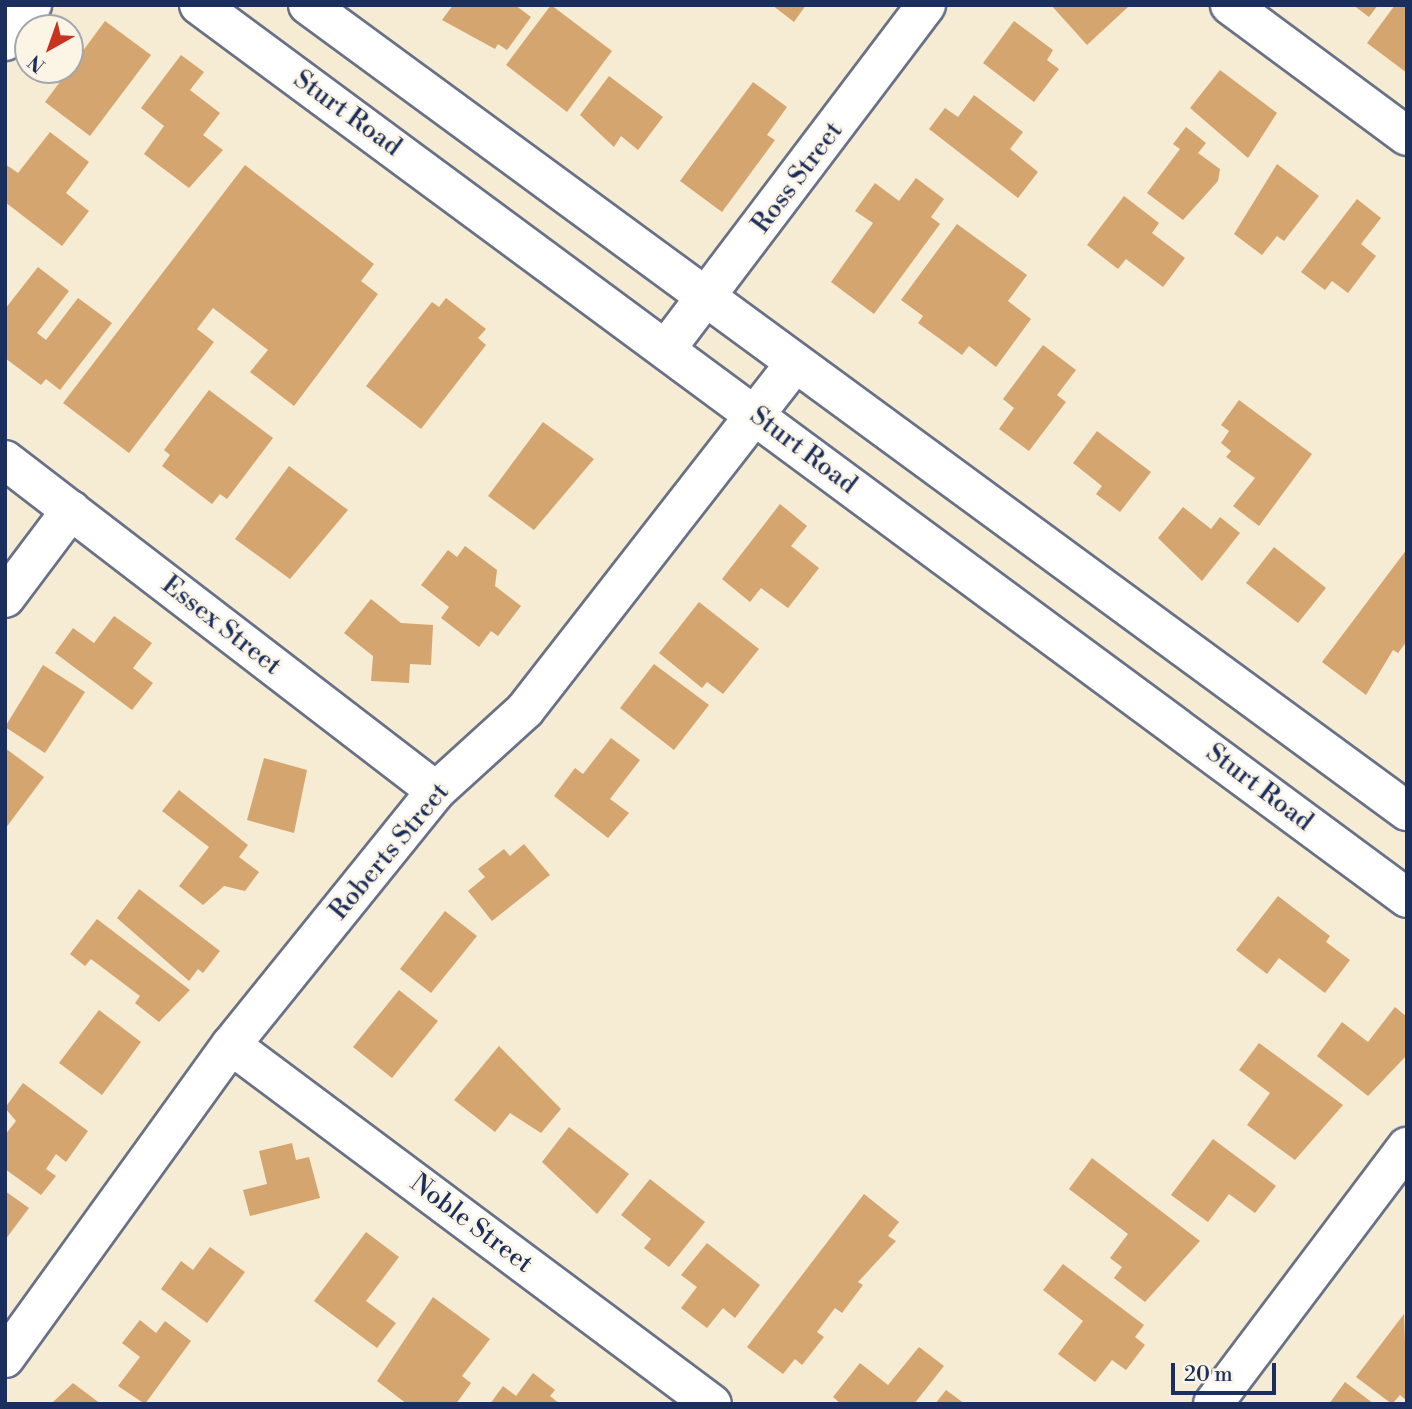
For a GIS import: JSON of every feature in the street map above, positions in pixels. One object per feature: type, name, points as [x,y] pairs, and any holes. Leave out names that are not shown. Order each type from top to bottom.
[{"type":"street","points":[[5,41],[32,5]]},
{"type":"street","name":"Sturt Road","points":[[199,5],[1407,898]]},
{"type":"street","points":[[308,5],[1407,811]]},
{"type":"street","name":"Ross Street","points":[[666,349],[708,298],[926,5]]},
{"type":"street","points":[[1230,5],[1407,136]]},
{"type":"street","name":"Roberts Street","points":[[5,1358],[231,1045],[436,792],[525,710],[795,363]]},
{"type":"street","name":"Essex Street","points":[[5,460],[436,792]]},
{"type":"street","points":[[5,598],[71,510]]},
{"type":"street","name":"Noble Street","points":[[231,1045],[712,1404]]},
{"type":"street","points":[[1213,1404],[1407,1147]]},
{"type":"building","points":[[453,5],[515,5],[531,17],[507,50],[498,44],[495,49],[442,20]]},
{"type":"building","points":[[551,5],[612,51],[567,112],[506,65]]},
{"type":"building","points":[[772,5],[806,5],[794,22]]},
{"type":"building","points":[[1051,5],[1126,5],[1128,7],[1087,45]]},
{"type":"building","points":[[1353,5],[1378,5],[1369,17]]},
{"type":"building","points":[[1395,5],[1407,5],[1407,73],[1367,43]]},
{"type":"building","points":[[105,21],[151,55],[90,136],[45,102],[58,84],[84,84],[84,49]]},
{"type":"building","points":[[1014,21],[1053,50],[1047,60],[1059,69],[1034,102],[983,63]]},
{"type":"building","points":[[181,55],[204,72],[190,90],[220,113],[203,135],[223,150],[189,188],[144,154],[164,126],[141,108]]},
{"type":"building","points":[[1220,70],[1277,113],[1248,158],[1190,108]]},
{"type":"building","points":[[609,76],[663,117],[638,150],[621,136],[614,147],[580,115]]},
{"type":"building","points":[[753,82],[787,107],[767,135],[775,140],[722,212],[680,181]]},
{"type":"building","points":[[974,95],[1023,132],[1010,149],[1038,172],[1018,198],[929,129],[945,108],[958,117]]},
{"type":"building","points":[[1186,127],[1206,143],[1198,153],[1220,169],[1218,181],[1183,220],[1147,193],[1180,149],[1173,144]]},
{"type":"building","points":[[50,132],[89,162],[66,193],[89,211],[62,246],[5,202],[5,164],[18,173]]},
{"type":"building","points":[[1277,164],[1319,196],[1284,241],[1277,236],[1262,255],[1234,234]]},
{"type":"building","points":[[245,165],[374,264],[361,281],[378,294],[294,406],[250,372],[268,350],[213,308],[197,329],[214,342],[129,453],[63,403]]},
{"type":"building","points":[[916,178],[944,199],[931,217],[940,224],[874,314],[831,282],[873,223],[855,211],[875,183],[899,201]]},
{"type":"building","points":[[1124,196],[1159,223],[1152,233],[1185,258],[1163,287],[1126,259],[1118,269],[1087,245]]},
{"type":"building","points":[[1357,199],[1381,218],[1361,244],[1376,256],[1348,293],[1332,281],[1325,290],[1301,272]]},
{"type":"building","points":[[957,224],[1027,275],[1008,301],[1031,319],[996,367],[969,346],[962,355],[918,323],[923,316],[901,300]]},
{"type":"building","points":[[38,267],[69,291],[37,333],[46,340],[78,298],[112,323],[60,390],[46,379],[41,385],[5,358],[5,309]]},
{"type":"building","points":[[446,298],[486,329],[478,338],[486,345],[421,429],[366,386],[432,302],[439,307]]},
{"type":"building","points":[[1043,345],[1076,370],[1057,395],[1066,402],[1029,451],[999,429],[1014,408],[1003,399]]},
{"type":"building","points":[[209,390],[273,438],[227,499],[220,494],[212,504],[162,466],[170,455],[164,450]]},
{"type":"building","points":[[1239,400],[1312,454],[1259,526],[1233,506],[1255,478],[1226,457],[1231,451],[1221,443],[1229,431],[1221,425]]},
{"type":"building","points":[[543,422],[594,459],[534,530],[488,496]]},
{"type":"building","points":[[1097,431],[1151,472],[1120,512],[1096,494],[1102,486],[1073,463]]},
{"type":"building","points":[[289,466],[348,510],[290,579],[235,539]]},
{"type":"building","points":[[780,504],[807,526],[791,546],[819,568],[788,608],[761,588],[750,602],[722,579]]},
{"type":"building","points":[[1183,507],[1211,529],[1220,517],[1240,533],[1202,581],[1158,538]]},
{"type":"building","points":[[465,546],[497,570],[495,586],[521,606],[498,636],[491,631],[479,647],[441,618],[449,607],[421,585],[448,550],[457,557]]},
{"type":"building","points":[[1274,547],[1326,588],[1298,623],[1246,583]]},
{"type":"building","points":[[1407,549],[1407,641],[1398,653],[1393,650],[1366,695],[1322,662]]},
{"type":"building","points":[[371,599],[401,623],[433,625],[431,665],[410,664],[409,683],[371,681],[373,656],[344,633]]},
{"type":"building","points":[[699,602],[759,649],[723,694],[707,682],[702,688],[659,653]]},
{"type":"building","points":[[114,616],[152,643],[133,668],[153,683],[132,710],[55,653],[73,628],[94,643]]},
{"type":"building","points":[[654,664],[709,705],[674,750],[620,708]]},
{"type":"building","points":[[43,665],[85,692],[45,753],[5,727]]},
{"type":"building","points":[[611,738],[640,760],[610,799],[629,813],[608,838],[554,796],[575,768],[583,774]]},
{"type":"building","points":[[5,748],[44,777],[5,829]]},
{"type":"building","points":[[264,758],[307,770],[294,833],[247,820]]},
{"type":"building","points":[[179,790],[248,845],[239,857],[259,872],[245,891],[224,886],[203,905],[179,886],[209,847],[162,811]]},
{"type":"building","points":[[524,844],[550,875],[492,921],[468,891],[485,877],[478,869],[504,849],[510,856]]},
{"type":"building","points":[[139,889],[220,951],[203,973],[198,969],[189,981],[117,918]]},
{"type":"building","points":[[1278,896],[1330,936],[1326,942],[1350,960],[1325,993],[1279,958],[1267,974],[1236,950]]},
{"type":"building","points":[[445,911],[477,936],[431,993],[400,969]]},
{"type":"building","points":[[97,919],[190,990],[159,1022],[135,1003],[140,996],[91,959],[85,966],[70,954]]},
{"type":"building","points":[[399,990],[438,1021],[392,1078],[353,1047]]},
{"type":"building","points":[[1395,1007],[1407,1017],[1407,1055],[1368,1096],[1317,1056],[1342,1022],[1368,1042]]},
{"type":"building","points":[[99,1010],[141,1042],[102,1095],[59,1063]]},
{"type":"building","points":[[1259,1043],[1343,1105],[1295,1160],[1247,1125],[1270,1093],[1239,1070]]},
{"type":"building","points":[[499,1046],[561,1109],[541,1133],[510,1113],[495,1132],[454,1100]]},
{"type":"building","points":[[23,1083],[88,1131],[66,1162],[56,1154],[46,1169],[56,1176],[41,1195],[5,1169],[5,1135],[16,1121],[5,1108]]},
{"type":"building","points":[[569,1127],[629,1174],[597,1214],[542,1162]]},
{"type":"building","points":[[1213,1139],[1276,1186],[1255,1213],[1229,1194],[1208,1222],[1171,1195]]},
{"type":"building","points":[[292,1143],[296,1160],[309,1157],[320,1198],[250,1216],[243,1190],[267,1184],[259,1151]]},
{"type":"building","points":[[1092,1158],[1200,1241],[1145,1302],[1114,1278],[1122,1267],[1110,1258],[1128,1234],[1069,1189]]},
{"type":"building","points":[[650,1179],[705,1222],[669,1267],[644,1248],[651,1239],[621,1215]]},
{"type":"building","points":[[5,1191],[29,1208],[5,1240]]},
{"type":"building","points":[[864,1194],[899,1222],[888,1236],[896,1241],[858,1282],[863,1285],[842,1313],[835,1308],[817,1332],[824,1337],[802,1365],[795,1359],[783,1374],[747,1347]]},
{"type":"building","points":[[366,1232],[399,1257],[366,1301],[396,1323],[377,1348],[314,1301]]},
{"type":"building","points":[[707,1243],[760,1285],[735,1318],[723,1308],[707,1328],[681,1308],[697,1287],[681,1275]]},
{"type":"building","points":[[210,1247],[245,1272],[207,1323],[161,1289],[181,1261],[193,1270]]},
{"type":"building","points":[[1063,1264],[1144,1325],[1135,1337],[1145,1345],[1126,1370],[1112,1360],[1095,1382],[1058,1354],[1083,1321],[1043,1290]]},
{"type":"building","points":[[433,1297],[490,1339],[462,1376],[471,1383],[456,1404],[407,1404],[377,1381]]},
{"type":"building","points":[[1404,1314],[1407,1401],[1400,1395],[1392,1404],[1356,1377]]},
{"type":"building","points":[[140,1320],[156,1333],[165,1321],[191,1341],[145,1404],[118,1386],[140,1357],[122,1343]]},
{"type":"building","points":[[919,1347],[944,1366],[914,1404],[841,1404],[833,1397],[860,1363],[888,1385]]},
{"type":"building","points":[[533,1373],[555,1390],[550,1396],[560,1404],[490,1404],[503,1386],[516,1396]]},
{"type":"building","points":[[1345,1382],[1374,1404],[1329,1404]]},
{"type":"building","points":[[73,1383],[101,1404],[51,1404]]},
{"type":"building","points":[[946,1390],[965,1404],[935,1404]]}]
